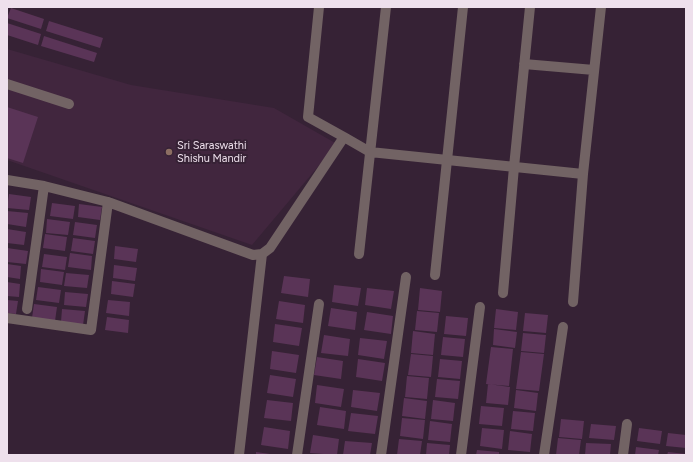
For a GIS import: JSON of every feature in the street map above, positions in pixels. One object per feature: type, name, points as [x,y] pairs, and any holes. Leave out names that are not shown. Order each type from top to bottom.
[{"type":"street","points":[[319,7],[308,117],[370,152],[583,174]]},
{"type":"street","points":[[359,254],[386,7]]},
{"type":"street","points":[[436,275],[446,161],[463,7]]},
{"type":"street","points":[[503,293],[530,7]]},
{"type":"street","points":[[573,302],[583,174],[601,7]]},
{"type":"street","points":[[524,64],[594,70]]},
{"type":"street","points":[[7,84],[69,104]]},
{"type":"street","points":[[7,180],[44,186],[108,202],[253,255],[262,254],[270,248],[344,137]]},
{"type":"street","points":[[27,309],[44,186]]},
{"type":"street","points":[[7,318],[91,330],[108,202]]},
{"type":"street","points":[[239,455],[262,254]]},
{"type":"street","points":[[381,455],[406,277]]},
{"type":"street","points":[[297,455],[319,304]]},
{"type":"street","points":[[461,455],[480,307]]},
{"type":"street","points":[[544,455],[563,327]]},
{"type":"street","points":[[623,455],[627,424]]},
{"type":"shaded area","name":"Sri Saraswathi Shishu Mandir","points":[[7,49],[131,85],[274,108],[337,144],[252,245],[7,160]]},
{"type":"building","points":[[11,8],[44,19],[41,29],[7,18]]},
{"type":"building","points":[[49,21],[103,38],[100,48],[46,31]]},
{"type":"building","points":[[7,23],[41,34],[38,45],[7,35]]},
{"type":"building","points":[[44,36],[97,53],[94,62],[41,46]]},
{"type":"building","points":[[7,107],[38,117],[23,163],[7,158]]},
{"type":"building","points":[[9,194],[31,197],[29,210],[7,208]]},
{"type":"building","points":[[52,203],[75,206],[73,219],[50,216]]},
{"type":"building","points":[[79,204],[102,207],[100,220],[78,217]]},
{"type":"building","points":[[7,211],[28,213],[26,227],[7,224]]},
{"type":"building","points":[[47,219],[70,222],[68,235],[46,233]]},
{"type":"building","points":[[75,222],[97,225],[95,238],[73,235]]},
{"type":"building","points":[[7,229],[26,232],[24,245],[7,243]]},
{"type":"building","points":[[45,234],[67,237],[65,251],[43,248]]},
{"type":"building","points":[[73,238],[95,241],[93,254],[71,251]]},
{"type":"building","points":[[115,246],[138,249],[136,262],[114,259]]},
{"type":"building","points":[[7,248],[28,251],[26,264],[7,262]]},
{"type":"building","points":[[70,253],[92,256],[91,270],[68,267]]},
{"type":"building","points":[[44,254],[67,257],[65,270],[42,267]]},
{"type":"building","points":[[7,264],[21,266],[20,279],[7,277]]},
{"type":"building","points":[[114,265],[137,268],[135,281],[113,278]]},
{"type":"building","points":[[41,269],[64,272],[62,285],[40,282]]},
{"type":"building","points":[[66,273],[89,275],[87,288],[64,286]]},
{"type":"building","points":[[284,276],[310,279],[308,297],[281,293]]},
{"type":"building","points":[[112,281],[135,284],[133,297],[111,294]]},
{"type":"building","points":[[7,282],[20,284],[19,297],[7,296]]},
{"type":"building","points":[[334,285],[361,288],[358,306],[332,302]]},
{"type":"building","points":[[38,287],[61,290],[59,303],[36,300]]},
{"type":"building","points":[[367,288],[394,291],[391,309],[365,305]]},
{"type":"building","points":[[420,288],[442,291],[440,312],[418,310]]},
{"type":"building","points":[[65,292],[88,294],[86,307],[64,305]]},
{"type":"building","points":[[7,300],[18,301],[16,314],[7,313]]},
{"type":"building","points":[[108,300],[130,302],[129,316],[106,313]]},
{"type":"building","points":[[279,301],[305,305],[303,323],[276,319]]},
{"type":"building","points":[[34,304],[57,307],[55,321],[32,318]]},
{"type":"building","points":[[331,308],[357,312],[355,330],[328,326]]},
{"type":"building","points":[[62,309],[85,311],[83,325],[61,322]]},
{"type":"building","points":[[496,309],[518,312],[516,330],[494,328]]},
{"type":"building","points":[[417,311],[439,313],[437,332],[415,330]]},
{"type":"building","points":[[367,312],[393,316],[391,334],[364,330]]},
{"type":"building","points":[[525,313],[548,315],[546,333],[523,331]]},
{"type":"building","points":[[446,316],[468,318],[466,336],[444,334]]},
{"type":"building","points":[[107,317],[129,320],[128,333],[105,330]]},
{"type":"building","points":[[275,324],[302,328],[299,346],[273,342]]},
{"type":"building","points":[[494,329],[517,332],[515,348],[493,345]]},
{"type":"building","points":[[413,331],[435,334],[433,355],[411,353]]},
{"type":"building","points":[[523,333],[546,335],[544,353],[521,351]]},
{"type":"building","points":[[324,335],[350,339],[348,356],[321,353]]},
{"type":"building","points":[[443,337],[465,339],[463,357],[441,355]]},
{"type":"building","points":[[360,338],[387,341],[384,359],[358,355]]},
{"type":"building","points":[[491,347],[513,349],[509,386],[486,384]]},
{"type":"building","points":[[272,351],[299,355],[296,373],[270,369]]},
{"type":"building","points":[[521,352],[544,354],[539,391],[516,389]]},
{"type":"building","points":[[411,354],[433,356],[431,377],[408,375]]},
{"type":"building","points":[[317,357],[343,361],[341,379],[314,375]]},
{"type":"building","points":[[358,359],[385,363],[382,381],[356,377]]},
{"type":"building","points":[[440,359],[462,361],[460,379],[438,377]]},
{"type":"building","points":[[270,375],[296,379],[293,397],[267,393]]},
{"type":"building","points":[[407,376],[429,378],[427,399],[405,397]]},
{"type":"building","points":[[437,379],[460,381],[458,399],[435,397]]},
{"type":"building","points":[[488,384],[510,387],[508,405],[486,403]]},
{"type":"building","points":[[317,385],[344,389],[341,407],[315,403]]},
{"type":"building","points":[[353,390],[380,393],[377,411],[351,407]]},
{"type":"building","points":[[516,390],[538,393],[536,411],[514,408]]},
{"type":"building","points":[[404,398],[427,401],[425,419],[402,416]]},
{"type":"building","points":[[267,400],[293,403],[291,421],[264,418]]},
{"type":"building","points":[[433,400],[455,403],[453,421],[431,419]]},
{"type":"building","points":[[481,406],[504,408],[502,426],[479,424]]},
{"type":"building","points":[[320,407],[346,411],[344,429],[317,425]]},
{"type":"building","points":[[513,411],[535,413],[533,431],[511,429]]},
{"type":"building","points":[[351,413],[378,416],[375,434],[348,431]]},
{"type":"building","points":[[402,418],[425,420],[423,439],[400,436]]},
{"type":"building","points":[[561,419],[584,421],[582,439],[559,437]]},
{"type":"building","points":[[430,421],[452,424],[450,442],[428,440]]},
{"type":"building","points":[[591,424],[616,426],[614,440],[589,438]]},
{"type":"building","points":[[264,427],[290,431],[288,449],[261,445]]},
{"type":"building","points":[[482,428],[504,430],[502,449],[480,446]]},
{"type":"building","points":[[639,428],[662,431],[660,444],[637,441]]},
{"type":"building","points":[[510,431],[532,434],[530,452],[508,450]]},
{"type":"building","points":[[668,433],[686,435],[686,448],[666,446]]},
{"type":"building","points":[[313,435],[339,439],[337,455],[310,453]]},
{"type":"building","points":[[558,438],[581,440],[579,455],[556,455]]},
{"type":"building","points":[[399,439],[422,441],[420,455],[397,455]]},
{"type":"building","points":[[345,441],[372,443],[370,455],[343,455]]},
{"type":"building","points":[[427,443],[450,445],[449,455],[426,455]]},
{"type":"building","points":[[586,443],[611,444],[610,455],[585,455]]},
{"type":"building","points":[[636,447],[659,450],[658,455],[635,455]]},
{"type":"building","points":[[477,450],[499,452],[499,455],[476,455]]},
{"type":"building","points":[[256,452],[270,454],[270,455],[256,455]]},
{"type":"building","points":[[668,452],[686,454],[686,455],[667,455]]},
{"type":"place","name":"Sri Saraswathi Shishu Mandir","points":[[169,152]]}]
